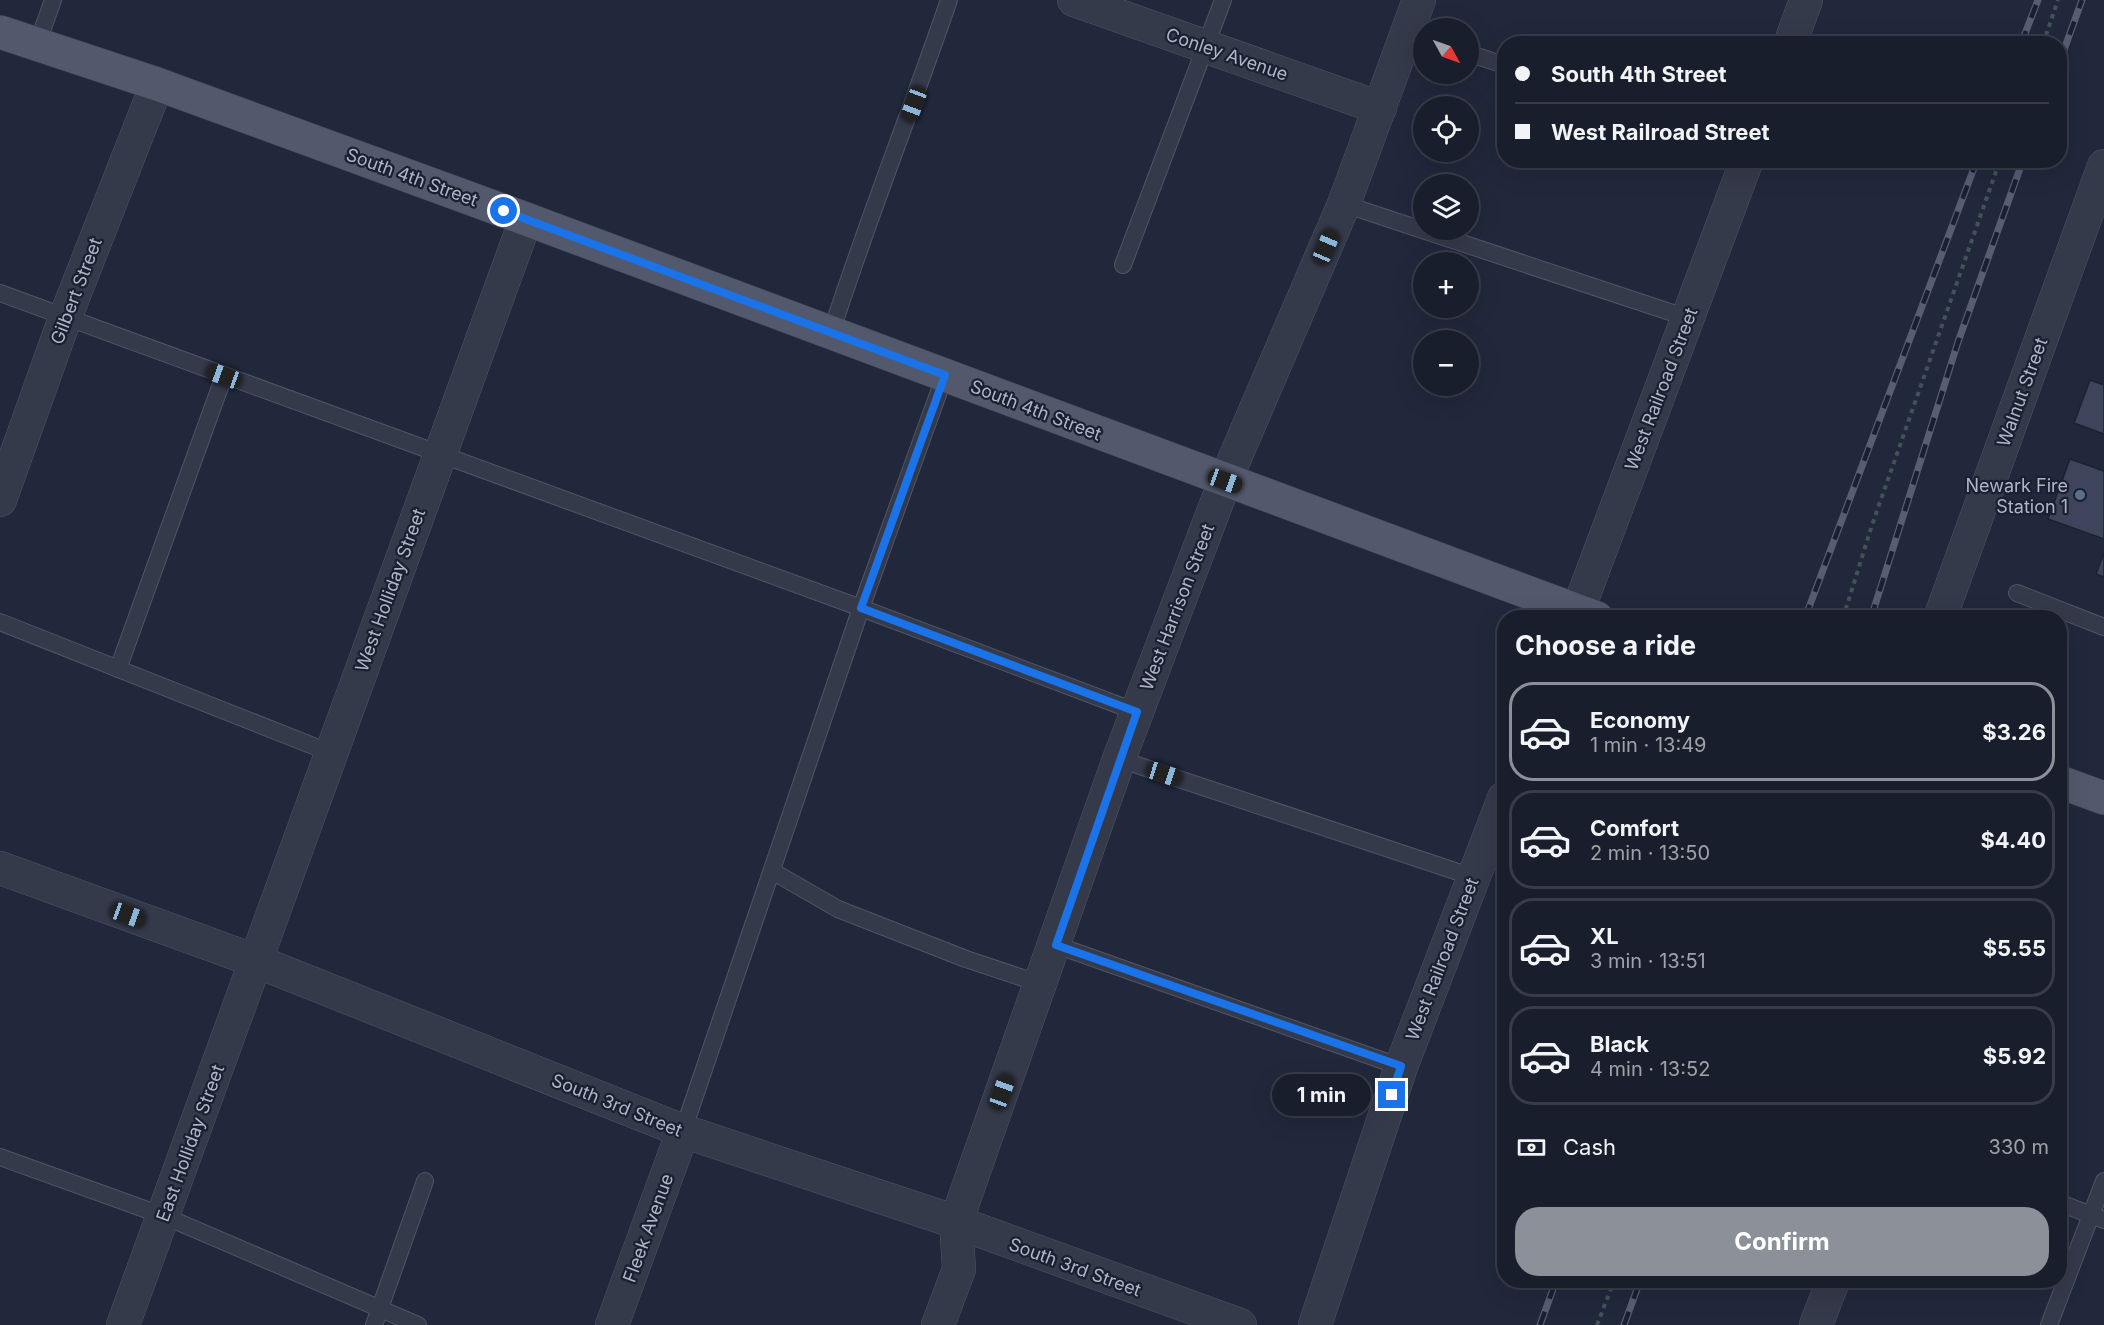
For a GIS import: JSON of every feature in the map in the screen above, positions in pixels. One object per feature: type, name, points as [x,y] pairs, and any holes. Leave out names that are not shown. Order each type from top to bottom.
[{"type":"main road","name":"South 4th Street","points":[[0,32],[157,84],[526,219],[1567,610]]},
{"type":"main road","points":[[2067,785],[2104,798]]},
{"type":"street","name":"Conley Avenue","points":[[1074,0],[1380,108]]},
{"type":"street","name":"West Harrison Street","points":[[1417,18],[1419,0]]},
{"type":"street","points":[[1793,36],[1806,0]]},
{"type":"street","name":"West Harrison Street","points":[[956,1222],[1056,945],[1119,759],[1225,481],[1344,204],[1380,108],[1413,41]]},
{"type":"street","name":"Gilbert Street","points":[[0,500],[65,318],[157,84]]},
{"type":"street","name":"Walnut Street","points":[[1943,610],[2104,166]]},
{"type":"street","name":"West Railroad Street","points":[[1585,610],[1688,318],[1744,168]]},
{"type":"street","name":"West Holliday Street","points":[[256,961],[526,219]]},
{"type":"street","name":"West Railroad Street","points":[[1315,1325],[1401,1066],[1497,816]]},
{"type":"street","name":"South 3rd Street","points":[[0,868],[256,961],[683,1131],[956,1222],[1240,1325]]},
{"type":"street","name":"East Holliday Street","points":[[123,1325],[256,961]]},
{"type":"street","name":"Fleek Avenue","points":[[612,1325],[683,1131]]},
{"type":"street","points":[[938,1325],[959,1269],[956,1222]]},
{"type":"street","points":[[1816,1325],[1830,1288]]},
{"type":"lane","points":[[37,45],[53,0]]},
{"type":"lane","points":[[831,333],[859,247],[914,104],[949,0]]},
{"type":"lane","points":[[1123,264],[1223,0]]},
{"type":"lane","points":[[1479,57],[1497,63]]},
{"type":"lane","points":[[1344,204],[1688,318]]},
{"type":"lane","points":[[0,293],[861,608],[1137,712]]},
{"type":"lane","points":[[683,1131],[861,608],[945,375]]},
{"type":"lane","points":[[118,669],[224,376]]},
{"type":"lane","points":[[2017,593],[2060,610]]},
{"type":"lane","points":[[2067,613],[2104,627]]},
{"type":"lane","points":[[0,622],[331,753]]},
{"type":"lane","points":[[1119,759],[1473,877]]},
{"type":"lane","points":[[772,871],[838,909],[966,959],[1041,984]]},
{"type":"lane","points":[[1056,945],[1401,1066]]},
{"type":"lane","points":[[0,1157],[164,1216],[377,1317],[418,1325]]},
{"type":"lane","points":[[377,1317],[425,1181]]},
{"type":"lane","points":[[2067,1284],[2097,1217],[2104,1181]]},
{"type":"lane","points":[[2067,1206],[2097,1217]]},
{"type":"lane","points":[[2049,1325],[2065,1288]]},
{"type":"path","points":[[2046,36],[2058,0]]},
{"type":"path","points":[[1845,610],[1872,525],[1997,168]]},
{"type":"path","points":[[1597,1325],[1611,1288]]},
{"type":"building","name":"Newark Fire Station 1","points":[[2090,380],[2104,385],[2104,434],[2074,423]]},
{"type":"building","name":"Newark Fire Station 1","points":[[2070,459],[2104,471],[2104,539],[2048,519]]},
{"type":"building","name":"Newark Fire Station 1","points":[[2104,553],[2104,577],[2096,574]]},
{"type":"railway","points":[[2024,36],[2038,0]]},
{"type":"railway","points":[[2067,42],[2082,0]]},
{"type":"railway","points":[[1808,610],[1974,168]]},
{"type":"railway","points":[[1874,610],[1958,342],[2020,168]]},
{"type":"railway","points":[[1540,1325],[1553,1288]]},
{"type":"railway","points":[[1624,1325],[1637,1288]]},
{"type":"place","name":"Newark Fire Station 1","points":[[2080,495]]},
{"type":"route","points":[[504,211],[945,375],[861,608],[1137,712],[1056,945],[1401,1066],[1392,1095]]}]
